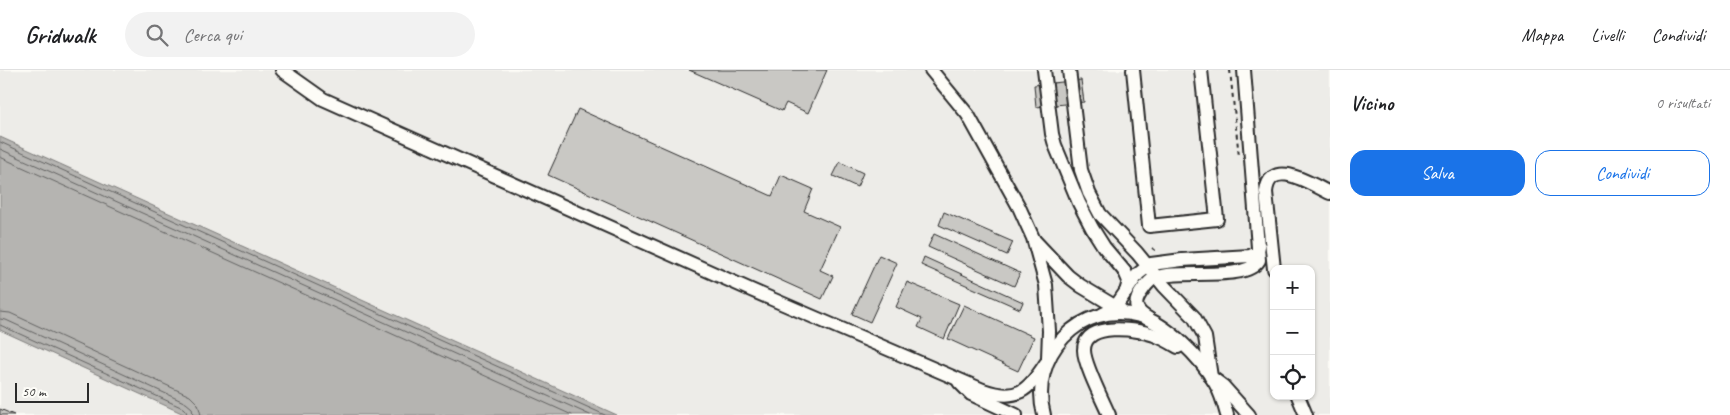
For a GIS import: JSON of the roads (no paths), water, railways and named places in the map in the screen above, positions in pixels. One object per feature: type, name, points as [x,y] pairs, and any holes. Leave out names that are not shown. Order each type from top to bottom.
[{"type":"street","points":[[282,70],[323,99],[742,286],[994,394],[1017,393],[1028,388],[1055,347],[1072,330],[1088,320],[1118,313],[1149,319]]},
{"type":"street","points":[[932,70],[968,115],[1019,207],[1033,238],[1046,285],[1050,331],[1047,360],[1040,390],[1044,415]]},
{"type":"street","points":[[1044,70],[1055,145],[1079,203],[1092,228],[1104,247],[1126,272],[1129,281],[1126,292]]},
{"type":"street","points":[[1069,70],[1081,170],[1086,188],[1100,214],[1194,317],[1200,327],[1207,347],[1208,372]]},
{"type":"street","points":[[1133,70],[1150,226],[1217,219],[1202,70]]},
{"type":"street","points":[[1227,415],[1220,394],[1208,372],[1172,334],[1139,312],[1136,300],[1150,280],[1157,277],[1225,273],[1244,270],[1257,263],[1260,256],[1244,70]]},
{"type":"street","points":[[1274,265],[1266,192],[1267,183],[1276,175],[1290,174],[1330,193]]},
{"type":"street","points":[[1033,238],[1068,276],[1115,307],[1130,314]]},
{"type":"street","points":[[1097,317],[1115,307],[1138,274],[1148,266],[1162,262],[1250,256],[1257,253],[1259,246]]},
{"type":"street","points":[[1109,415],[1085,354],[1086,342],[1092,335],[1114,329],[1143,332],[1167,340],[1179,347],[1223,386],[1249,415]]},
{"type":"street","points":[[954,377],[971,394],[1016,415]]},
{"type":"street","points":[[1300,400],[1306,415]]},
{"type":"water","points":[[0,137],[617,415],[186,415],[0,330]]}]
